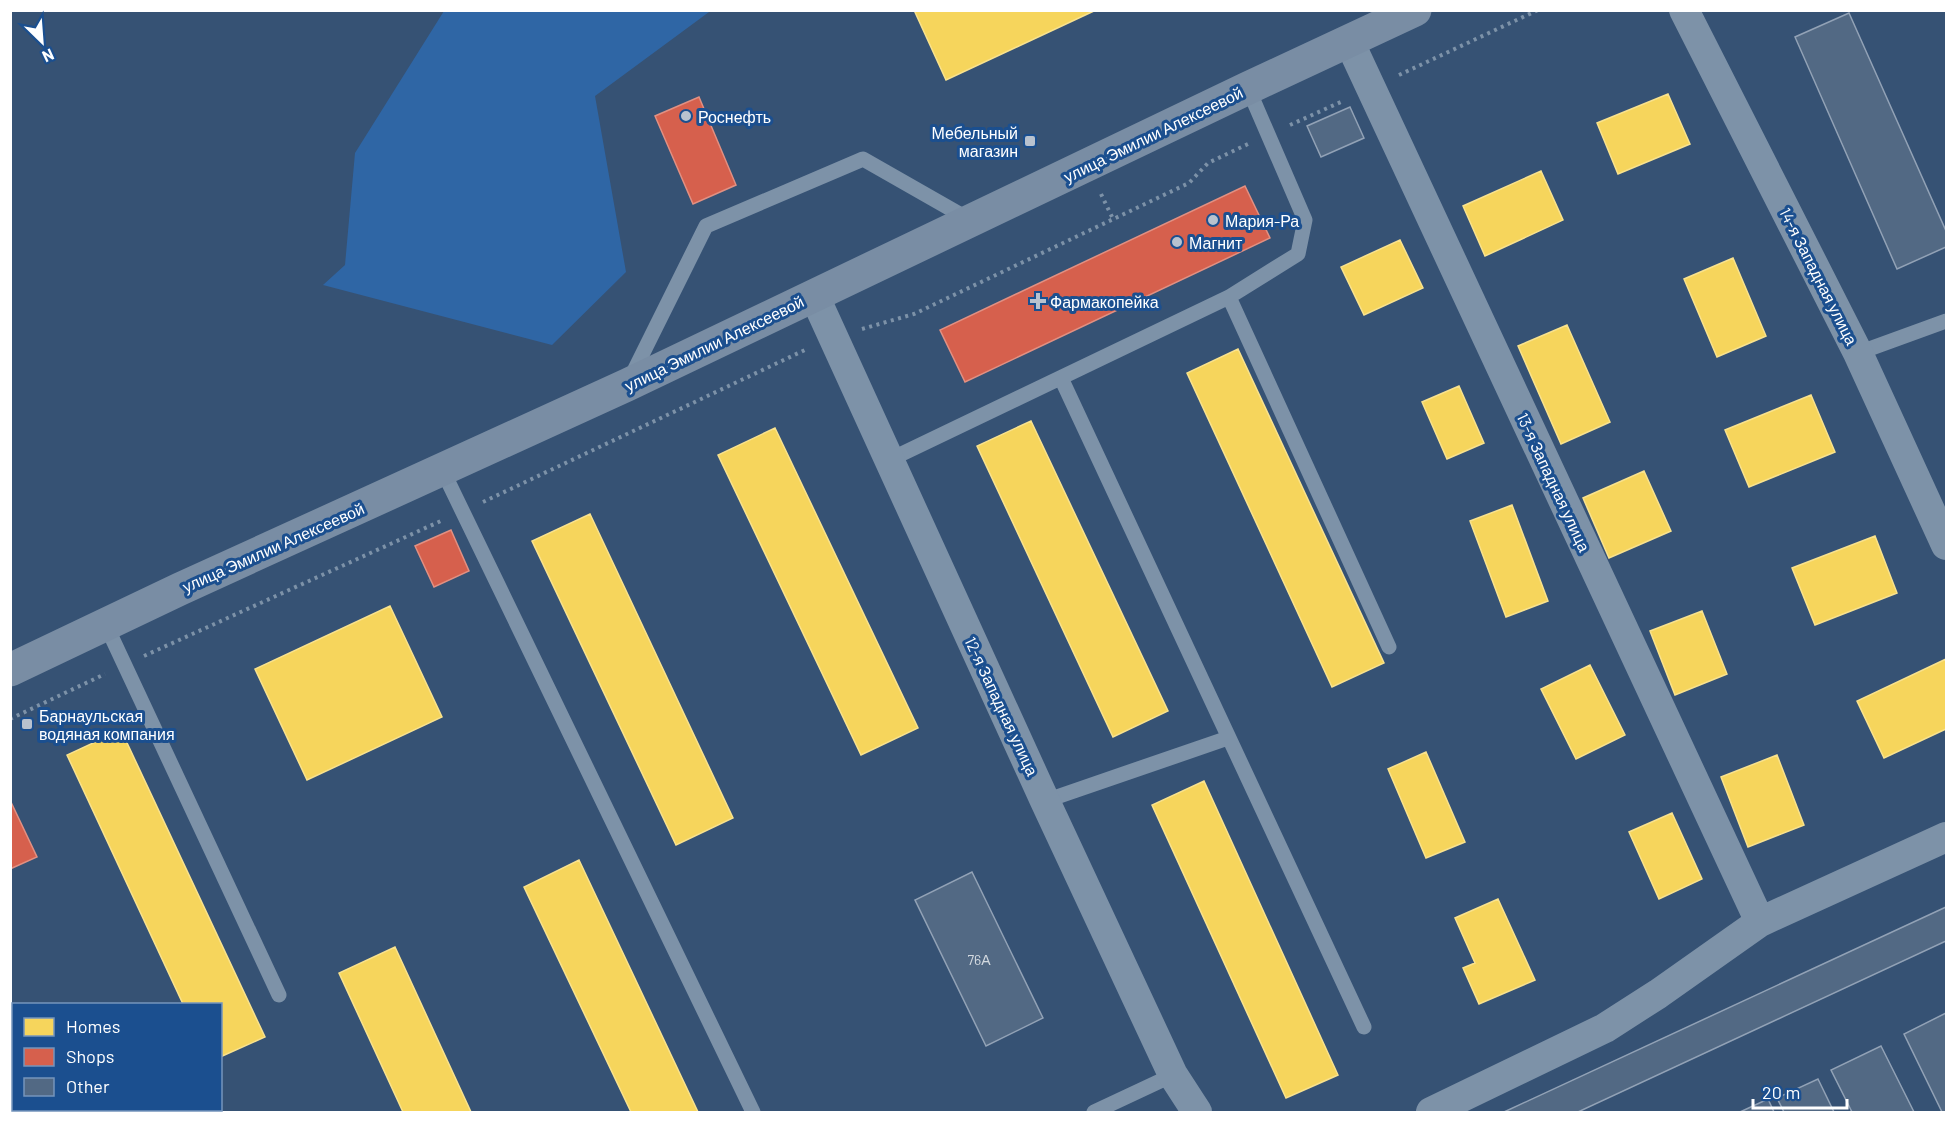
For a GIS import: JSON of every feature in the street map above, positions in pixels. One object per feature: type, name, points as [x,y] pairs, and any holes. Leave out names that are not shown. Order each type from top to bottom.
[{"type":"street","name":"улица Эмилии Алексеевой","points":[[10,670],[105,623],[627,385],[1415,10]]},
{"type":"street","name":"14-я Западная улица","points":[[1684,10],[1858,353],[1947,545]]},
{"type":"street","name":"13-я Западная улица","points":[[1349,41],[1760,922]]},
{"type":"street","name":"12-я Западная улица","points":[[814,295],[1173,1075],[1197,1113]]},
{"type":"street","points":[[1431,1113],[1605,1028],[1658,994],[1760,922],[1947,837]]},
{"type":"lane","points":[[889,460],[1229,297],[1298,254],[1305,220],[1248,88]]},
{"type":"lane","points":[[627,385],[706,226],[863,159],[970,220]]},
{"type":"lane","points":[[1229,297],[1389,647]]},
{"type":"lane","points":[[1858,353],[1947,321]]},
{"type":"lane","points":[[1061,378],[1364,1027]]},
{"type":"lane","points":[[442,469],[753,1113]]},
{"type":"lane","points":[[105,623],[279,994]]},
{"type":"lane","points":[[1045,801],[1228,738]]},
{"type":"lane","points":[[1094,1113],[1173,1075]]},
{"type":"path","points":[[10,719],[463,511],[833,337],[915,314],[1189,183],[1208,163],[1538,10]]},
{"type":"path","points":[[1101,194],[1113,219]]},
{"type":"shaded area","points":[[707,10],[709,12],[595,96],[626,272],[552,345],[323,285],[345,265],[355,153],[444,11]]},
{"type":"building: Homes","points":[[914,10],[1096,10],[946,80]]},
{"type":"building: Homes","points":[[1668,94],[1690,144],[1618,174],[1597,123]]},
{"type":"building: Homes","points":[[1541,171],[1563,220],[1485,256],[1463,206]]},
{"type":"building: Homes","points":[[1400,240],[1423,288],[1364,315],[1341,267]]},
{"type":"building: Homes","points":[[1733,258],[1766,336],[1717,357],[1684,279]]},
{"type":"building: Homes","points":[[1567,325],[1610,422],[1561,444],[1518,346]]},
{"type":"building: Homes","points":[[1238,349],[1384,663],[1332,687],[1187,373]]},
{"type":"building: Homes","points":[[1459,386],[1484,443],[1447,459],[1422,402]]},
{"type":"building: Homes","points":[[1811,395],[1835,452],[1749,487],[1725,430]]},
{"type":"building: Homes","points":[[1031,421],[1168,711],[1113,737],[977,446]]},
{"type":"building: Homes","points":[[775,428],[918,728],[861,755],[718,455]]},
{"type":"building: Homes","points":[[1644,471],[1671,531],[1609,558],[1583,498]]},
{"type":"building: Homes","points":[[1512,505],[1548,601],[1506,617],[1470,521]]},
{"type":"building: Homes","points":[[590,514],[733,818],[676,845],[532,541]]},
{"type":"building: Homes","points":[[1875,536],[1897,593],[1815,625],[1792,568]]},
{"type":"building: Homes","points":[[390,606],[442,717],[307,780],[255,669]]},
{"type":"building: Homes","points":[[1702,611],[1727,674],[1675,695],[1650,631]]},
{"type":"building: Homes","points":[[1946,659],[1946,729],[1884,758],[1857,701]]},
{"type":"building: Homes","points":[[1590,665],[1625,735],[1576,759],[1541,689]]},
{"type":"building: Homes","points":[[121,730],[265,1037],[222,1056],[222,1003],[183,1003],[67,755]]},
{"type":"building: Homes","points":[[1426,752],[1465,842],[1426,858],[1388,769]]},
{"type":"building: Homes","points":[[1777,755],[1804,825],[1748,847],[1721,777]]},
{"type":"building: Homes","points":[[1204,781],[1338,1075],[1286,1098],[1152,805]]},
{"type":"building: Homes","points":[[1672,813],[1702,879],[1659,899],[1629,832]]},
{"type":"building: Homes","points":[[579,860],[698,1112],[631,1112],[524,887]]},
{"type":"building: Homes","points":[[1498,899],[1535,980],[1479,1004],[1463,968],[1475,963],[1455,918]]},
{"type":"building: Homes","points":[[395,947],[471,1112],[403,1112],[339,973]]},
{"type":"building: Homes","points":[[64,1111],[131,1112],[65,1112]]},
{"type":"building: Shops","points":[[699,97],[736,185],[693,204],[655,116]]},
{"type":"building: Shops","points":[[1245,186],[1270,238],[965,382],[940,330]]},
{"type":"building: Shops","points":[[451,530],[469,571],[434,587],[415,546]]},
{"type":"building: Shops","points":[[10,800],[37,857],[10,869]]},
{"type":"building: Other","points":[[1849,13],[1946,231],[1946,247],[1897,269],[1795,37]]},
{"type":"building: Other","points":[[1350,107],[1364,138],[1321,157],[1307,126]]},
{"type":"building: Other","points":[[972,872],[1043,1018],[986,1046],[915,900]]},
{"type":"building: Other","points":[[1946,907],[1946,941],[1578,1112],[1504,1112]]},
{"type":"building: Other","points":[[1946,1013],[1946,1112],[1942,1112],[1904,1034]]},
{"type":"building: Other","points":[[1881,1046],[1914,1112],[1852,1112],[1831,1070]]},
{"type":"building: Other","points":[[1818,1079],[1834,1112],[1784,1112],[1777,1098]]},
{"type":"building: Other","points":[[1768,1099],[1774,1112],[1740,1112]]},
{"type":"place","name":"Роснефть","points":[[686,116]]},
{"type":"place","name":"Мебельный магазин","points":[[1030,141]]},
{"type":"place","name":"Мария-Ра","points":[[1213,220]]},
{"type":"place","name":"Магнит","points":[[1177,242]]},
{"type":"place","name":"Фармакопейка","points":[[1038,301]]},
{"type":"place","name":"Барнаульская водяная компания","points":[[27,724]]}]
